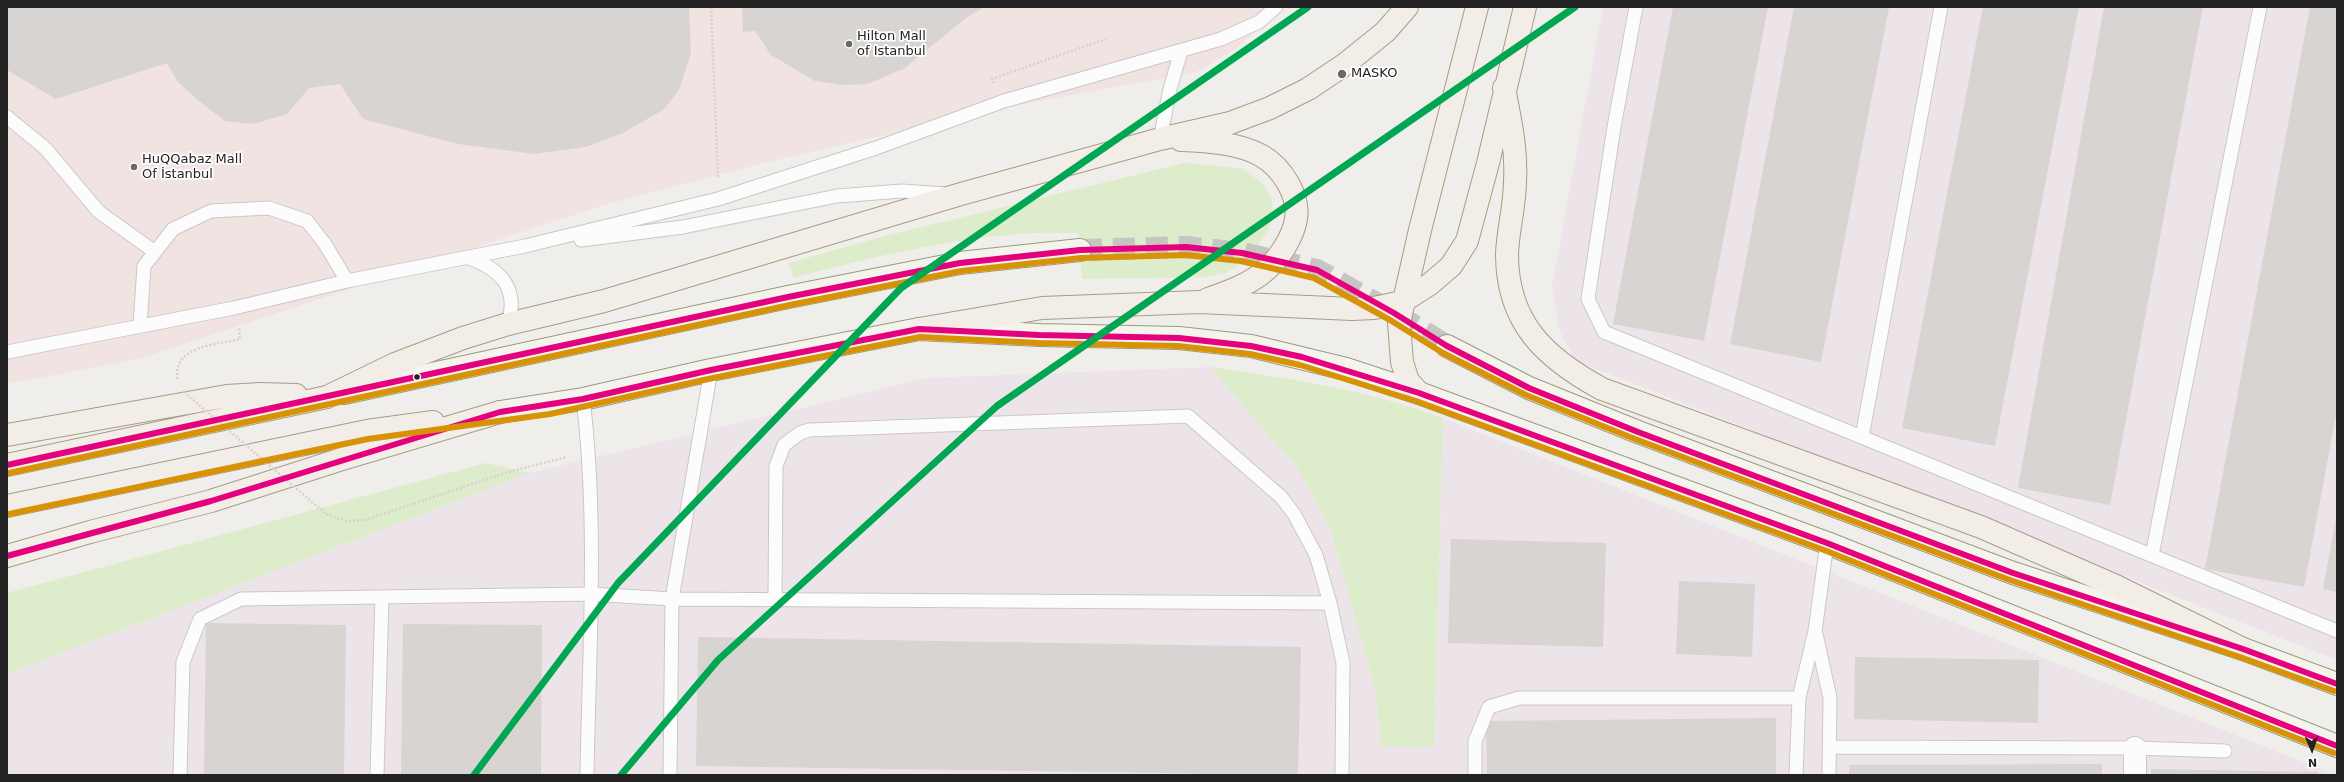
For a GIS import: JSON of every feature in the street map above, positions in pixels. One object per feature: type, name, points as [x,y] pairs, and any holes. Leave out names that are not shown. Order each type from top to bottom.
[{"type":"main road","points":[[7,435],[226,396],[260,394],[327,397],[395,364],[463,338],[508,324],[604,301],[961,194],[1160,139],[1230,123],[1270,108],[1308,88],[1344,65],[1386,32],[1407,7]]},
{"type":"main road","points":[[1419,393],[1408,381],[1399,352],[1399,323],[1402,302],[1477,7]]},
{"type":"main road","points":[[7,506],[367,431],[583,399],[711,370],[919,329],[1042,308],[1200,302],[1352,309],[1374,308],[1402,302],[1430,284],[1451,266],[1467,241],[1488,164],[1504,88],[1525,7]]},
{"type":"main road","points":[[1504,88],[1514,145],[1516,182],[1507,253],[1513,298],[1530,331],[1548,354],[1572,373],[1602,389],[1981,527],[2116,586],[2243,649]]},
{"type":"main road","points":[[1160,139],[1198,141],[1230,146],[1261,155],[1274,164],[1294,196],[1296,219],[1285,247],[1268,269],[1237,288],[1200,302]]},
{"type":"main road","points":[[7,465],[788,297],[960,263],[1080,250]]},
{"type":"main road","points":[[919,329],[1039,335],[1179,338],[1251,346],[1346,369],[1419,393],[1827,544],[2337,746]]},
{"type":"main road","points":[[1447,346],[1529,388],[1638,432],[2013,573],[2243,649],[2337,684]]},
{"type":"main road","points":[[7,556],[90,532],[212,501],[342,459],[500,412]]},
{"type":"street","points":[[2135,748],[2135,775]]},
{"type":"lane","points":[[7,352],[234,308],[347,281],[524,246],[718,199],[876,148],[1004,101],[1221,39],[1259,22],[1276,7]]},
{"type":"lane","points":[[1636,7],[1614,127],[1588,299],[1604,332],[2337,631]]},
{"type":"lane","points":[[1862,437],[1941,7]]},
{"type":"lane","points":[[2152,555],[2260,7]]},
{"type":"lane","points":[[1160,139],[1170,89],[1182,51]]},
{"type":"lane","points":[[7,117],[45,148],[99,212],[155,252]]},
{"type":"lane","points":[[524,246],[683,227],[837,196],[902,191],[961,194]]},
{"type":"lane","points":[[140,326],[144,266],[173,230],[211,211],[269,208],[307,221],[326,244],[347,281]]},
{"type":"lane","points":[[467,258],[487,264],[500,275],[510,292],[511,315],[508,324]]},
{"type":"lane","points":[[670,775],[672,599],[711,370]]},
{"type":"lane","points":[[583,399],[589,451],[590,594],[587,775]]},
{"type":"lane","points":[[775,600],[776,466],[784,445],[800,433],[810,430],[1188,416],[1281,497],[1294,514],[1316,555],[1330,603],[1343,663],[1342,775]]},
{"type":"lane","points":[[1796,775],[1799,698],[1815,631],[1827,544]]},
{"type":"lane","points":[[180,775],[183,662],[200,619],[241,599],[590,594],[672,599],[1330,603]]},
{"type":"lane","points":[[377,775],[382,597]]},
{"type":"lane","points":[[1815,631],[1830,698],[1829,775]]},
{"type":"lane","points":[[1474,775],[1475,741],[1489,707],[1519,698],[1799,698]]},
{"type":"lane","points":[[1830,747],[2135,748],[2225,751]]},
{"type":"path","points":[[711,7],[718,199]]},
{"type":"path","points":[[1043,62],[1106,39]]},
{"type":"path","points":[[178,382],[178,362],[185,354],[240,339],[234,308]]},
{"type":"path","points":[[181,387],[184,392],[326,514],[346,521],[365,520],[508,472],[589,451]]},
{"type":"shaded area","points":[[7,7],[1286,7],[1234,50],[1196,72],[1002,108],[764,163],[604,205],[138,359],[7,384]]},
{"type":"shaded area","points":[[1603,7],[2337,7],[2337,660],[1576,361],[1559,330],[1552,286]]},
{"type":"shaded area","points":[[1210,367],[1298,469],[1330,527],[1375,689],[1381,746],[1434,747],[1443,418],[2336,775],[7,775],[7,674],[529,473],[927,378]]},
{"type":"green space","points":[[1184,163],[1241,168],[1262,183],[1271,196],[1273,210],[1268,231],[1247,260],[1226,273],[1205,277],[1082,279],[1078,233],[1027,233],[934,245],[794,278],[789,263],[881,237]]},
{"type":"green space","points":[[1210,367],[1357,392],[1443,418],[1434,747],[1381,746],[1375,689],[1330,527],[1298,469]]},
{"type":"green space","points":[[486,463],[529,473],[7,674],[7,593]]},
{"type":"building","points":[[7,7],[689,7],[691,53],[679,90],[663,110],[621,134],[585,147],[534,154],[458,144],[363,119],[340,84],[309,88],[287,114],[253,124],[225,121],[199,101],[177,81],[167,63],[56,99],[7,70]]},
{"type":"building","name":"Hilton Mall of Istanbul","points":[[742,7],[984,7],[963,20],[905,68],[868,84],[843,85],[815,81],[771,55],[755,31],[743,32]]},
{"type":"building","points":[[1673,7],[1768,7],[1704,341],[1613,324]]},
{"type":"building","points":[[1794,7],[1889,7],[1821,362],[1730,344]]},
{"type":"building","points":[[1983,7],[2079,7],[1995,446],[1902,428]]},
{"type":"building","points":[[2104,7],[2203,7],[2110,505],[2018,488]]},
{"type":"building","points":[[2310,7],[2337,7],[2337,410],[2304,587],[2205,569]]},
{"type":"building","points":[[2337,519],[2337,592],[2323,589]]},
{"type":"building","points":[[1451,539],[1606,543],[1603,647],[1448,643]]},
{"type":"building","points":[[1679,581],[1755,584],[1752,657],[1676,654]]},
{"type":"building","points":[[206,623],[346,625],[344,775],[204,775]]},
{"type":"building","points":[[403,624],[542,625],[541,775],[401,775]]},
{"type":"building","points":[[698,637],[1301,647],[1298,775],[696,766]]},
{"type":"building","points":[[1855,657],[2039,660],[2038,723],[1854,719]]},
{"type":"building","points":[[1776,718],[1776,775],[1487,775],[1486,721]]},
{"type":"building","points":[[2102,764],[2102,775],[1849,775],[1849,765]]},
{"type":"building","points":[[2151,769],[2318,772],[2318,775],[2151,775]]},
{"type":"tunnel","points":[[1080,250],[1186,247],[1242,253],[1317,270],[1394,313],[1447,346]]},
{"type":"transit line","points":[[474,775],[618,583],[901,288],[1308,7]]},
{"type":"transit line","points":[[621,775],[718,660],[997,406],[1575,7]]},
{"type":"transit line","points":[[7,465],[788,297],[960,263],[1080,250],[1186,247],[1242,253],[1317,270],[1394,313],[1447,346],[1529,388],[1638,432],[2013,573],[2243,649],[2337,684]]},
{"type":"transit line","points":[[9,473],[790,305],[961,271],[1081,258],[1186,255],[1241,261],[1314,278],[1390,320],[1443,353],[1526,395],[1635,439],[2010,580],[2240,657],[2334,691]]},
{"type":"transit line","points":[[7,556],[211,501],[500,412],[583,399],[711,370],[919,329],[1039,335],[1179,338],[1251,346],[1302,357],[1419,393],[1827,543],[2337,746]]},
{"type":"transit line","points":[[9,514],[368,439],[550,414],[713,378],[920,337],[1039,343],[1178,346],[1250,354],[1300,365],[1416,401],[1824,550],[2334,753]]},
{"type":"place","name":"Hilton Mall of Istanbul","points":[[849,44]]},
{"type":"place","name":"MASKO","points":[[1342,74]]},
{"type":"place","name":"HuQQabaz Mall Of İstanbul","points":[[134,167]]}]
